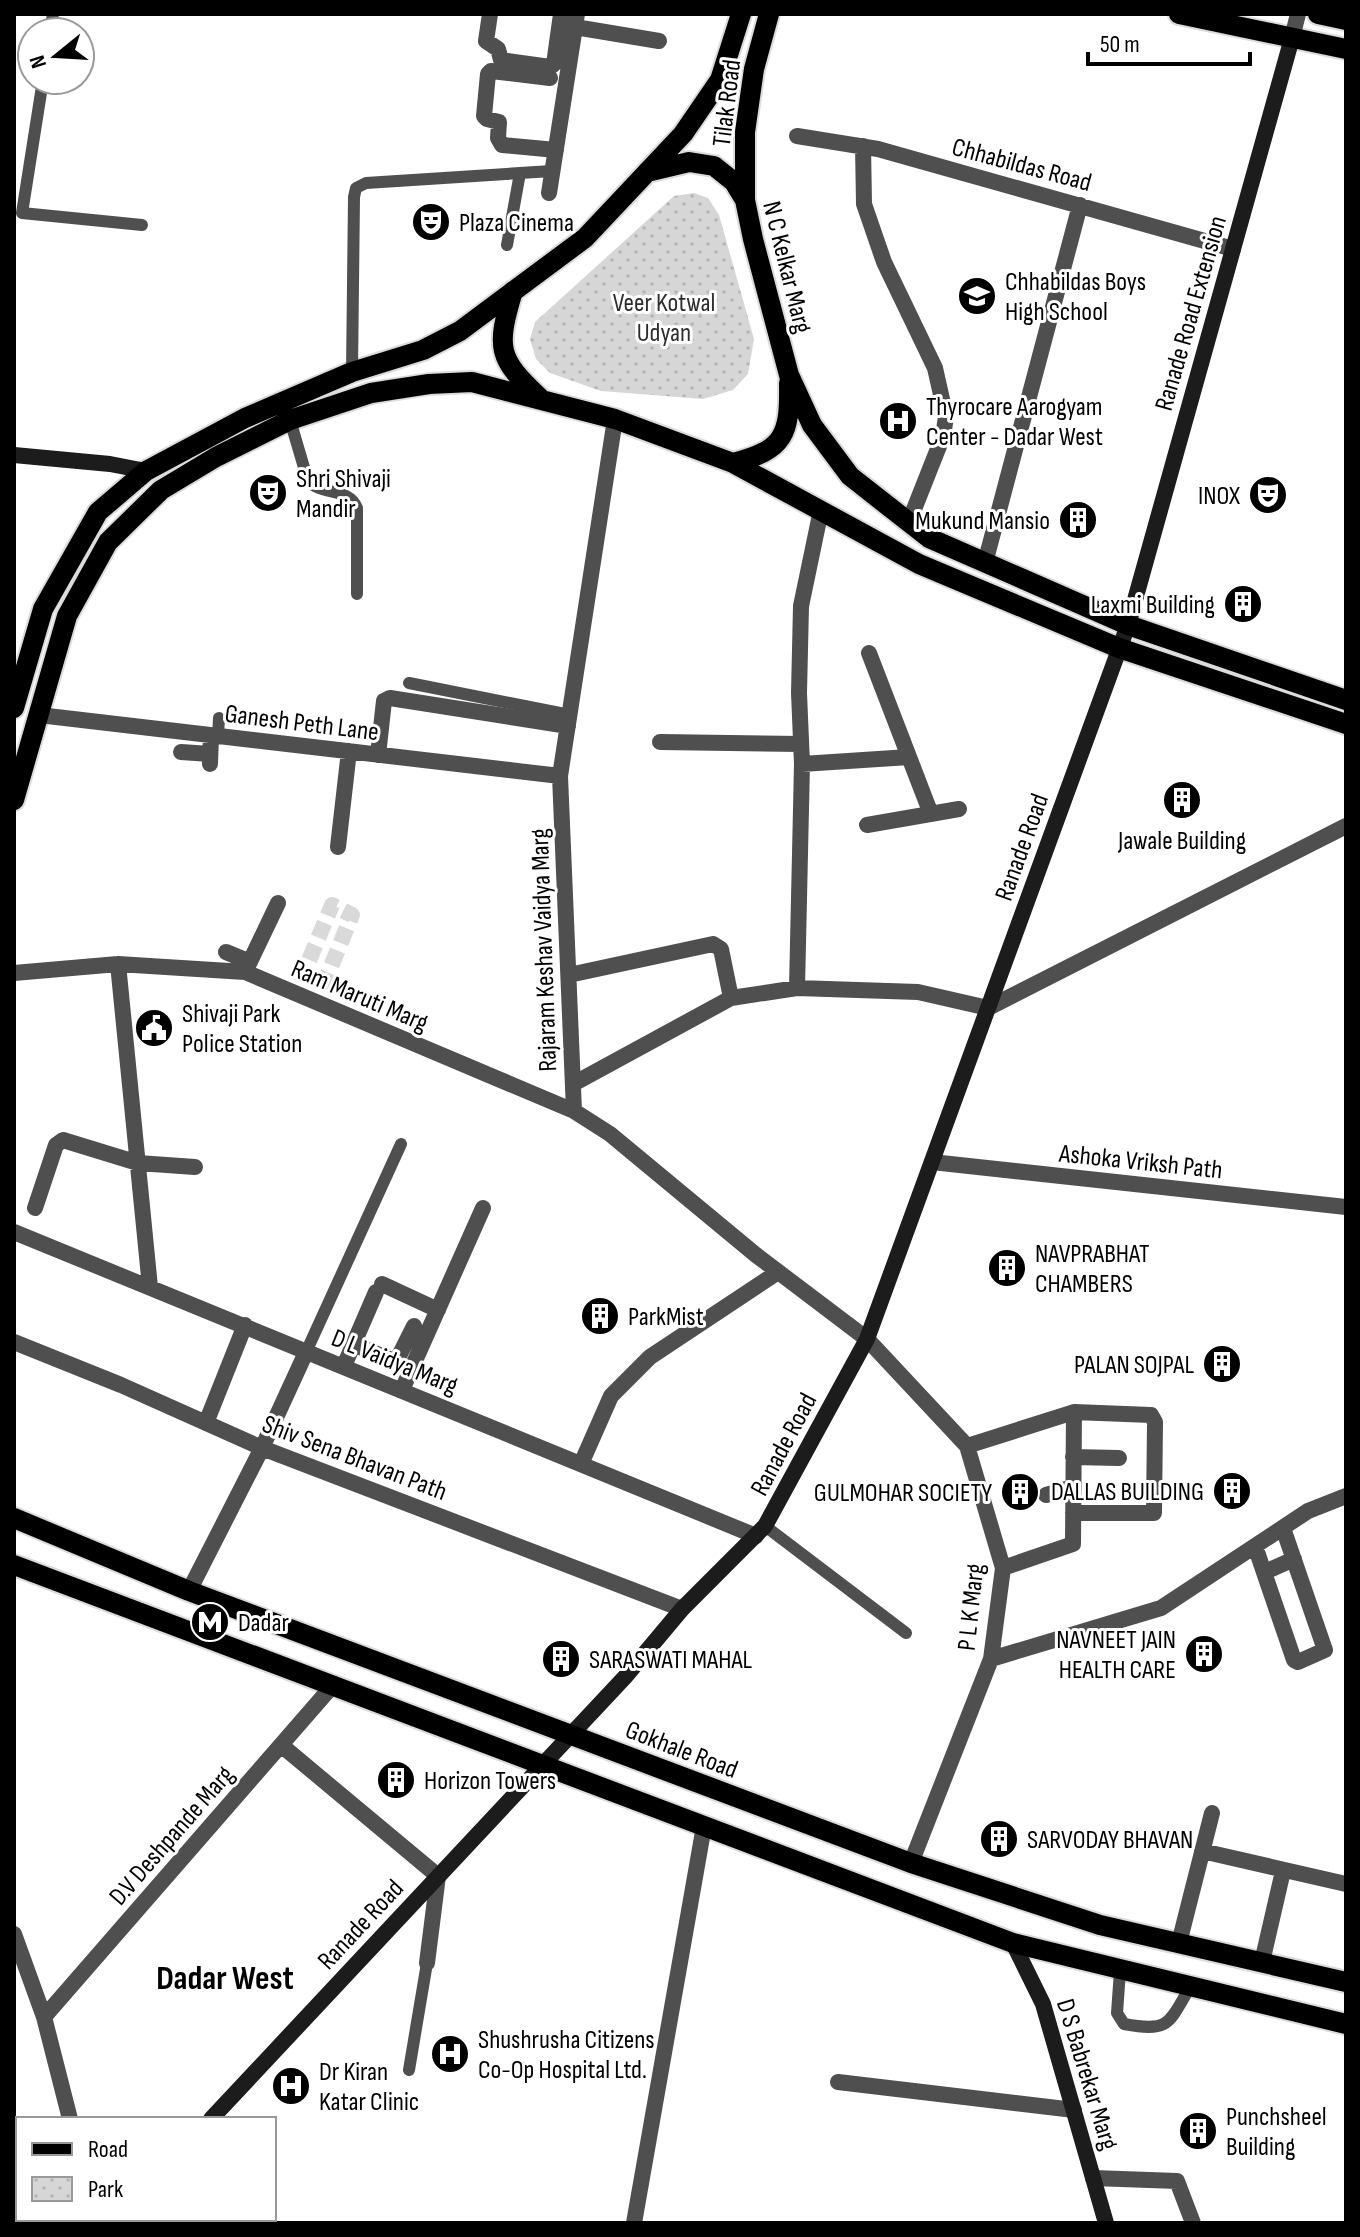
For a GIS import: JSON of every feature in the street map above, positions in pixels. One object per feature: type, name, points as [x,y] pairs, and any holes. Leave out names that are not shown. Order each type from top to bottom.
[{"type":"main road","name":"Tilak Road","points":[[647,172],[683,134],[720,80],[741,14]]},
{"type":"main road","name":"Tilak Road","points":[[745,200],[745,132],[754,69],[769,14]]},
{"type":"main road","points":[[1179,14],[1346,49]]},
{"type":"main road","points":[[1318,14],[1346,20]]},
{"type":"main road","name":"N C Kelkar Marg","points":[[647,172],[689,162],[714,166],[734,182],[745,200],[789,375],[812,425],[850,476],[929,538],[1128,625],[1346,700]]},
{"type":"main road","points":[[14,708],[43,609],[88,527],[98,512],[146,471],[245,418],[352,372],[423,350],[460,331],[585,238],[647,172]]},
{"type":"main road","points":[[513,291],[503,323],[502,353],[514,374],[543,401]]},
{"type":"main road","points":[[733,463],[758,457],[776,445],[790,420],[789,375]]},
{"type":"main road","points":[[14,800],[67,616],[108,542],[161,490],[216,457],[290,420],[371,393],[429,384],[472,382],[615,419],[733,463],[919,564],[1119,648],[1346,724]]},
{"type":"main road","name":"Gokhale Road","points":[[14,1518],[189,1591],[911,1863],[1100,1925],[1346,1982]]},
{"type":"main road","points":[[14,1565],[1013,1943],[1346,2024]]},
{"type":"street","points":[[490,14],[486,41],[498,49],[501,60],[550,67],[554,64],[561,14]]},
{"type":"street","name":"Ranade Road Extension","points":[[1128,625],[1298,14]]},
{"type":"street","points":[[549,193],[576,20],[659,41]]},
{"type":"street","points":[[550,78],[491,71],[488,74],[484,116],[499,122],[498,138],[502,145],[556,150]]},
{"type":"street","name":"Chhabildas Road","points":[[797,136],[863,146],[1233,249]]},
{"type":"street","points":[[863,146],[864,204],[884,262],[935,368],[946,417],[943,436],[909,522]]},
{"type":"street","points":[[985,563],[1080,205]]},
{"type":"street","name":"Rajaram Keshav Vaidya Marg","points":[[574,1111],[560,776],[615,419]]},
{"type":"street","points":[[14,455],[110,464],[146,471]]},
{"type":"street","points":[[797,988],[802,764],[799,693],[801,606],[821,510]]},
{"type":"street","name":"Ranade Road","points":[[213,2117],[625,1677],[682,1609],[761,1531],[867,1339],[1128,625]]},
{"type":"street","points":[[869,653],[931,814]]},
{"type":"street","points":[[378,755],[384,701],[390,698],[569,720]]},
{"type":"street","name":"Ganesh Peth Lane","points":[[39,715],[560,776]]},
{"type":"street","points":[[202,734],[195,755],[202,734]]},
{"type":"street","points":[[660,742],[801,744]]},
{"type":"street","points":[[338,847],[349,751]]},
{"type":"street","points":[[802,764],[909,757]]},
{"type":"street","points":[[867,825],[959,809]]},
{"type":"street","points":[[573,1084],[731,998],[797,988],[918,992],[988,1008],[1346,826]]},
{"type":"street","points":[[226,952],[248,967],[278,903]]},
{"type":"street","points":[[569,975],[713,944],[721,949],[731,998]]},
{"type":"street","points":[[118,964],[150,1287]]},
{"type":"street","name":"Ram Maruti Marg","points":[[14,973],[118,964],[248,967],[574,1111]]},
{"type":"street","points":[[574,1111],[610,1134],[778,1272],[867,1339]]},
{"type":"street","points":[[35,1208],[59,1141],[67,1140],[138,1163],[195,1167]]},
{"type":"street","name":"Ashoka Vriksh Path","points":[[932,1162],[1346,1207]]},
{"type":"street","points":[[402,1390],[438,1310],[457,1251],[483,1208]]},
{"type":"street","name":"D L Vaidya Marg","points":[[14,1232],[581,1464],[761,1531]]},
{"type":"street","points":[[581,1464],[611,1396],[650,1357],[778,1272]]},
{"type":"street","points":[[350,1368],[379,1288],[438,1310]]},
{"type":"street","points":[[206,1423],[245,1325]]},
{"type":"street","points":[[359,1346],[396,1362],[414,1326]]},
{"type":"street","name":"P L K Marg","points":[[867,1339],[967,1446],[1003,1568],[991,1659],[911,1863]]},
{"type":"street","name":"Shiv Sena Bhavan Path","points":[[14,1342],[262,1448],[682,1609]]},
{"type":"street","points":[[189,1591],[262,1448],[307,1350]]},
{"type":"street","points":[[967,1446],[1074,1412],[1151,1415],[1154,1418],[1156,1510],[1149,1514],[1073,1513]]},
{"type":"street","points":[[1003,1568],[1070,1547],[1074,1412]]},
{"type":"street","points":[[1073,1457],[1119,1458]]},
{"type":"street","points":[[1046,1495],[1073,1487]]},
{"type":"street","points":[[991,1659],[1161,1608],[1308,1511],[1346,1496]]},
{"type":"street","points":[[1255,1546],[1294,1660],[1298,1662],[1322,1652],[1326,1647],[1283,1528]]},
{"type":"street","points":[[1265,1572],[1294,1559]]},
{"type":"street","name":"D.V Deshpande Marg","points":[[44,2017],[334,1684]]},
{"type":"street","points":[[281,1745],[438,1876],[427,1963]]},
{"type":"street","points":[[1179,1943],[1212,1813]]},
{"type":"street","points":[[634,2223],[704,1826]]},
{"type":"street","points":[[1202,1851],[1346,1884]]},
{"type":"street","points":[[1262,1962],[1283,1871]]},
{"type":"street","points":[[14,1934],[44,2017],[69,2117]]},
{"type":"street","name":"D S Babrekar Marg","points":[[1013,1943],[1043,2004],[1106,2223]]},
{"type":"street","points":[[838,2082],[1074,2110]]},
{"type":"street","points":[[1093,2178],[1177,2181],[1193,2223]]},
{"type":"lane","points":[[40,96],[22,213],[142,225]]},
{"type":"lane","points":[[352,372],[356,188],[366,183],[552,171]]},
{"type":"lane","points":[[507,245],[520,173]]},
{"type":"lane","points":[[290,420],[308,481],[315,488],[348,495],[354,500],[357,508],[357,594]]},
{"type":"lane","points":[[409,683],[569,720]]},
{"type":"lane","points":[[202,734],[219,718]]},
{"type":"lane","points":[[307,1350],[401,1144]]},
{"type":"lane","points":[[761,1531],[906,1633]]},
{"type":"lane","points":[[409,2070],[427,1963]]},
{"type":"lane","points":[[1120,1971],[1117,2013],[1124,2024],[1154,2029],[1160,2027],[1171,2019],[1190,1987]]},
{"type":"green space","name":"Veer Kotwal Udyan","points":[[694,193],[708,198],[719,215],[754,339],[748,374],[733,390],[703,399],[601,391],[550,373],[536,359],[530,339],[535,322],[674,196]]},
{"type":"tunnel","points":[[300,982],[332,905],[352,915],[321,991]]},
{"type":"place","name":"Plaza Cinema","points":[[431,222]]},
{"type":"place","name":"Chhabildas Boys High School","points":[[977,296]]},
{"type":"place","name":"Thyrocare Aarogyam Center - Dadar West","points":[[898,421]]},
{"type":"place","name":"Shri Shivaji Mandir","points":[[268,493]]},
{"type":"place","name":"INOX","points":[[1268,495]]},
{"type":"place","name":"Mukund Mansio","points":[[1078,520]]},
{"type":"place","name":"Laxmi Building","points":[[1243,604]]},
{"type":"place","name":"Jawale Building","points":[[1182,800]]},
{"type":"place","name":"Shivaji Park Police Station","points":[[154,1028]]},
{"type":"place","name":"NAVPRABHAT CHAMBERS","points":[[1007,1268]]},
{"type":"place","name":"ParkMist","points":[[600,1316]]},
{"type":"place","name":"PALAN SOJPAL","points":[[1222,1364]]},
{"type":"place","name":"DALLAS BUILDING","points":[[1232,1491]]},
{"type":"place","name":"GULMOHAR SOCIETY","points":[[1020,1492]]},
{"type":"place","name":"Dadar","points":[[210,1622]]},
{"type":"place","name":"NAVNEET JAIN HEALTH CARE","points":[[1204,1654]]},
{"type":"place","name":"SARASWATI MAHAL","points":[[561,1659]]},
{"type":"place","name":"Horizon Towers","points":[[396,1780]]},
{"type":"place","name":"SARVODAY BHAVAN","points":[[999,1839]]},
{"type":"place","name":"Shushrusha Citizens Co-Op Hospital Ltd.","points":[[450,2054]]},
{"type":"place","name":"Dr Kiran Katar Clinic","points":[[291,2086]]},
{"type":"place","name":"Punchsheel Building","points":[[1198,2131]]},
{"type":"district","name":"Dadar West","points":[[225,1977]]}]
